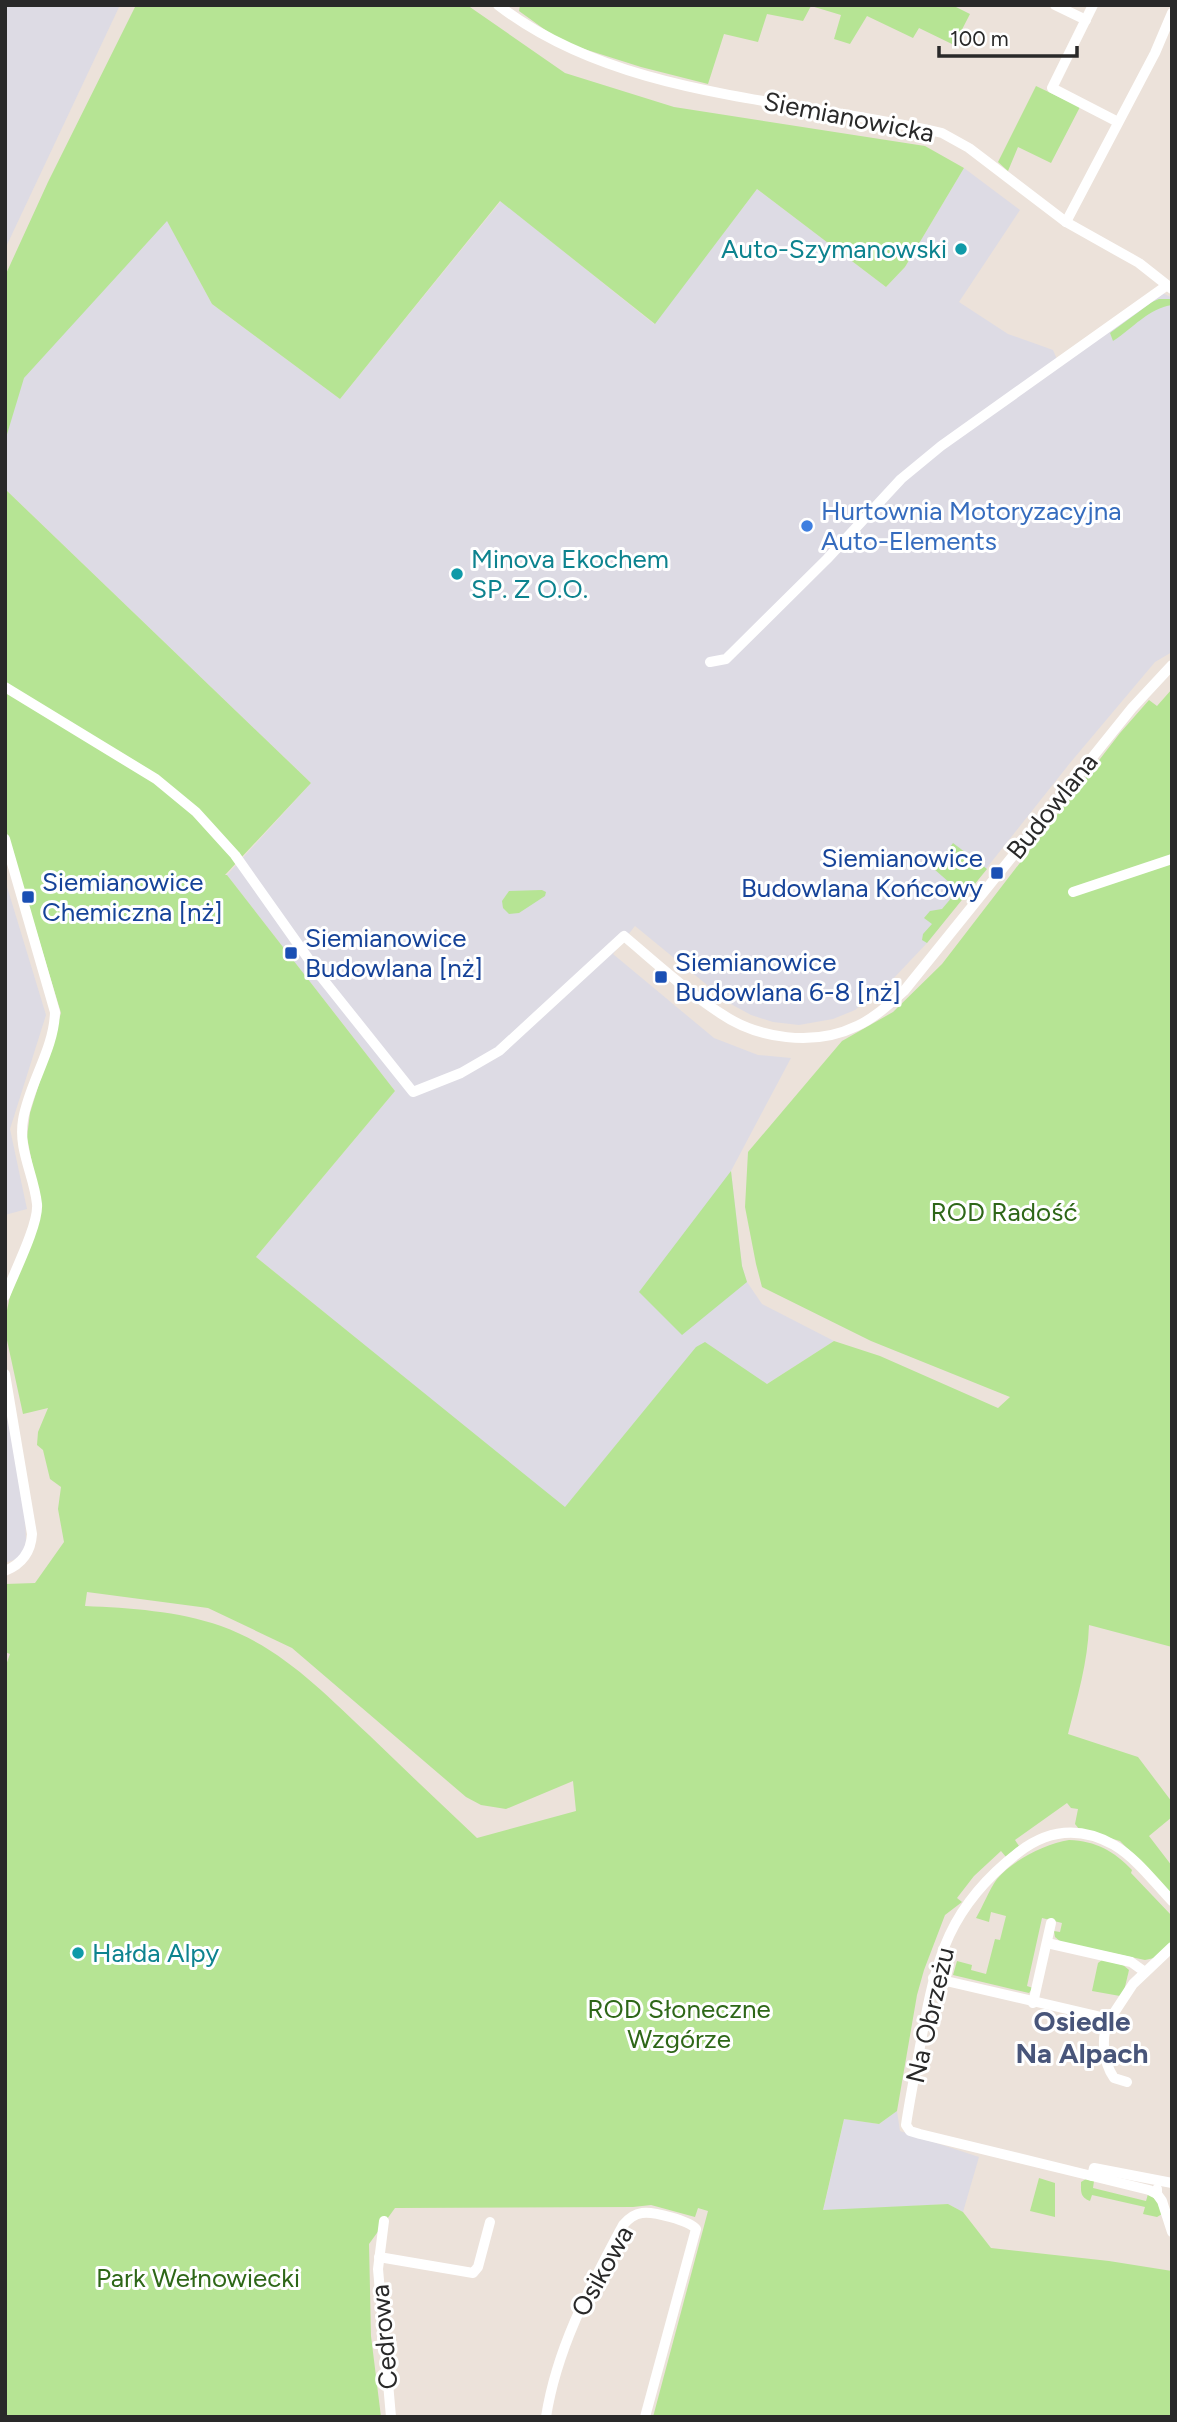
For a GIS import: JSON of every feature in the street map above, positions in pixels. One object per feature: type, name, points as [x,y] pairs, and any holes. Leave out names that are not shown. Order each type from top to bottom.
[{"type":"street","name":"Siemianowicka","points":[[498,5],[564,46],[677,84],[942,133],[969,148],[1066,222],[1139,263],[1169,287]]},
{"type":"street","points":[[1055,5],[1086,20]]},
{"type":"street","points":[[1093,5],[1052,88],[1118,122]]},
{"type":"street","points":[[1066,222],[1154,54],[1172,13]]},
{"type":"street","points":[[710,662],[726,659],[827,559],[901,480],[964,430],[1169,287]]},
{"type":"street","name":"Budowlana","points":[[5,687],[156,779],[196,812],[234,855],[323,978],[413,1092],[461,1073],[499,1051],[624,936],[719,1013],[755,1031],[788,1037],[818,1037],[856,1027],[880,1013],[904,991],[1132,708],[1172,665]]},
{"type":"street","points":[[5,839],[55,1012],[52,1032],[27,1103],[22,1126],[22,1141],[37,1211],[5,1296]]},
{"type":"street","points":[[1073,892],[1172,859]]},
{"type":"street","points":[[5,1374],[32,1534],[29,1552],[17,1565],[5,1571]]},
{"type":"street","name":"Na Obrzeżu","points":[[1092,2176],[908,2129],[907,2120],[933,1978],[944,1945],[967,1903],[1002,1865],[1028,1845],[1049,1834],[1078,1834],[1116,1847],[1172,1901]]},
{"type":"street","points":[[1033,2003],[1051,1923]]},
{"type":"street","points":[[1047,1943],[1131,1962],[1145,1972]]},
{"type":"street","points":[[1127,2082],[1114,2078],[1110,2072],[1103,2036],[1110,2019],[1133,1984],[1172,1947]]},
{"type":"street","points":[[933,1978],[1110,2019]]},
{"type":"street","points":[[1172,2183],[1094,2168],[1092,2176],[1157,2194],[1172,2232]]},
{"type":"street","points":[[1157,2194],[1158,2180]]},
{"type":"street","name":"Osikowa","points":[[546,2417],[555,2373],[581,2303],[623,2225],[629,2218],[642,2213],[654,2213],[691,2224],[696,2230],[645,2417]]},
{"type":"street","name":"Cedrowa","points":[[384,2221],[379,2282],[391,2417]]},
{"type":"street","name":"Cedrowa","points":[[379,2258],[473,2273],[478,2267],[490,2222]]},
{"type":"shaded area","points":[[5,5],[120,5],[5,249]]},
{"type":"shaded area","points":[[964,168],[1020,210],[959,302],[1008,334],[1053,350],[1059,364],[1163,293],[1172,298],[1172,652],[1155,662],[1070,763],[927,943],[892,980],[855,1010],[833,1019],[799,1025],[773,1022],[751,1015],[729,1003],[635,926],[613,954],[714,1038],[758,1055],[791,1058],[731,1171],[742,1266],[747,1282],[762,1304],[834,1341],[767,1384],[696,1348],[565,1508],[256,1257],[395,1091],[227,875],[311,783],[5,489],[5,441],[23,378],[167,220],[212,304],[340,399],[501,201],[654,324],[757,189],[886,287],[905,267]]},
{"type":"shaded area","points":[[5,880],[46,1015],[10,1129],[27,1209],[5,1215]]},
{"type":"shaded area","points":[[5,1405],[25,1514],[26,1542],[22,1557],[5,1563]]},
{"type":"shaded area","points":[[897,2111],[900,2131],[979,2157],[963,2212],[948,2204],[823,2211],[844,2119],[879,2124]]},
{"type":"green space","points":[[136,5],[467,5],[565,73],[674,107],[925,146],[964,168],[905,267],[886,287],[757,189],[655,324],[500,201],[340,399],[212,304],[167,221],[24,378],[5,441],[5,276],[48,182]]},
{"type":"green space","points":[[520,5],[952,5],[970,14],[954,45],[919,28],[913,38],[867,16],[850,44],[834,39],[841,15],[811,6],[803,21],[767,14],[758,42],[724,34],[708,84],[641,67],[562,42],[519,11]]},
{"type":"green space","points":[[1036,86],[1080,107],[1051,163],[1018,147],[1008,171],[998,162]]},
{"type":"green space","points":[[1159,299],[1172,299],[1172,305],[1156,310],[1113,341],[1110,333]]},
{"type":"green space","points":[[5,489],[311,783],[225,875],[395,1091],[256,1257],[565,1507],[696,1347],[705,1342],[767,1384],[834,1341],[880,1356],[998,1408],[1010,1397],[871,1341],[762,1287],[745,1207],[748,1152],[842,1041],[893,1012],[942,964],[1120,733],[1149,700],[1157,706],[1172,689],[1172,1647],[1089,1625],[1084,1666],[1068,1734],[1138,1757],[1172,1802],[1172,1817],[1149,1836],[1172,1866],[1172,1894],[1120,1841],[1079,1829],[1075,1824],[1078,1809],[1071,1808],[1067,1803],[1015,1840],[1019,1846],[1006,1857],[1001,1851],[974,1876],[957,1898],[962,1902],[945,1915],[917,1995],[897,2111],[879,2124],[844,2119],[823,2210],[948,2204],[963,2212],[991,2248],[1172,2271],[1172,2417],[653,2417],[708,2211],[698,2208],[695,2217],[651,2205],[395,2208],[369,2244],[371,2336],[381,2417],[5,2417],[5,1668],[10,1654],[5,1652],[5,1584],[35,1583],[64,1542],[58,1509],[61,1487],[50,1479],[43,1450],[37,1445],[38,1432],[48,1408],[23,1414],[5,1331],[10,1296],[41,1209],[27,1137],[30,1113],[61,1013],[5,827]],"holes":[[[87,1592],[208,1608],[292,1648],[466,1797],[481,1805],[506,1809],[573,1781],[576,1811],[477,1838],[318,1687],[263,1646],[221,1626],[188,1617],[136,1609],[85,1606]]]},
{"type":"green space","points":[[953,843],[987,869],[927,943],[922,940],[923,934],[932,924],[924,918],[930,911],[942,909],[958,890],[934,869]]},
{"type":"green space","points":[[509,891],[546,892],[545,896],[519,913],[509,914],[503,908],[502,901]]},
{"type":"green space","points":[[731,1171],[742,1266],[747,1282],[682,1335],[639,1292]]},
{"type":"green space","points":[[1069,1840],[1096,1845],[1125,1863],[1132,1870],[1131,1873],[1172,1916],[1172,1941],[1154,1958],[1145,1960],[1061,1942],[1055,1937],[1054,1931],[1060,1932],[1062,1923],[1042,1918],[1027,1986],[1033,1988],[1029,1993],[953,1975],[957,1961],[972,1965],[971,1970],[986,1974],[995,1939],[1000,1940],[1006,1916],[991,1912],[989,1922],[976,1918],[997,1879],[1012,1865],[1030,1854]]},
{"type":"green space","points":[[1102,1960],[1123,1965],[1129,1970],[1124,1991],[1120,1996],[1092,1991],[1098,1963]]},
{"type":"green space","points":[[1039,2178],[1055,2183],[1055,2217],[1030,2211]]},
{"type":"green space","points":[[1086,2179],[1094,2181],[1093,2188],[1146,2201],[1148,2194],[1156,2200],[1162,2214],[1157,2217],[1143,2214],[1145,2207],[1092,2195],[1090,2201],[1084,2198],[1081,2191],[1081,2182]]},
{"type":"place","name":"Auto-Szymanowski","points":[[961,249]]},
{"type":"place","name":"Hurtownia Motoryzacyjna Auto-Elements","points":[[807,526]]},
{"type":"place","name":"Minova Ekochem SP. Z O.O.","points":[[457,574]]},
{"type":"place","name":"Siemianowice Budowlana Końcowy","points":[[997,873]]},
{"type":"place","name":"Siemianowice Chemiczna [nż]","points":[[28,897]]},
{"type":"place","name":"Siemianowice Budowlana [nż]","points":[[291,953]]},
{"type":"place","name":"Siemianowice Budowlana 6-8 [nż]","points":[[661,977]]},
{"type":"place","name":"Hałda Alpy","points":[[78,1953]]},
{"type":"district","name":"Osiedle Na Alpach","points":[[1082,2037]]},
{"type":"park label","name":"ROD Radość","points":[[1004,1212]]},
{"type":"park label","name":"ROD Słoneczne Wzgórze","points":[[679,2024]]},
{"type":"park label","name":"Park Wełnowiecki","points":[[198,2278]]}]
